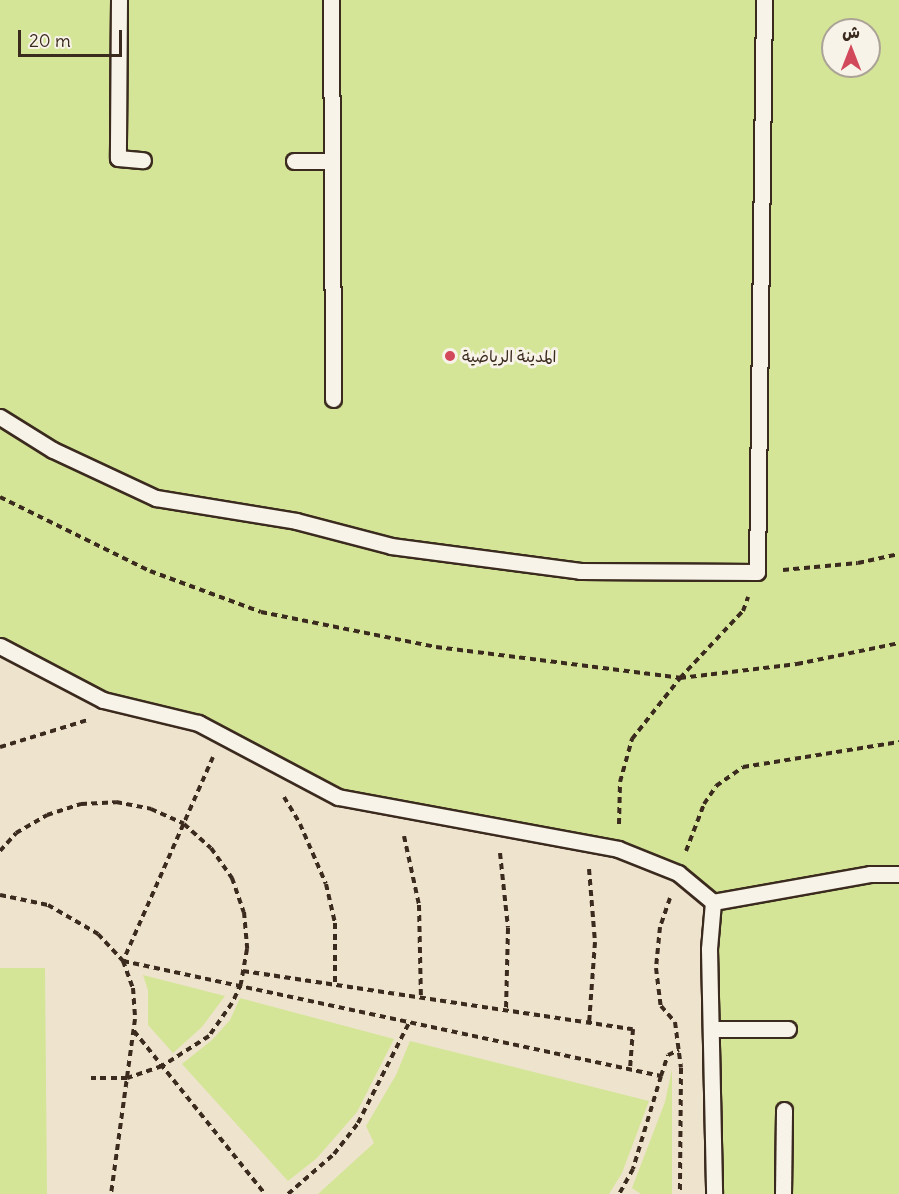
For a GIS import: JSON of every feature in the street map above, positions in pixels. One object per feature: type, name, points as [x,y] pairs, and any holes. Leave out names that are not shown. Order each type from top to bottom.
[{"type":"lane","points":[[119,0],[117,158],[142,160]]},
{"type":"lane","points":[[331,0],[333,399]]},
{"type":"lane","points":[[0,417],[53,450],[156,498],[296,521],[391,546],[580,570],[757,572],[764,0]]},
{"type":"lane","points":[[294,161],[332,162]]},
{"type":"lane","points":[[0,645],[104,700],[198,723],[338,797],[618,849],[662,864],[713,902],[870,874],[899,874]]},
{"type":"lane","points":[[713,902],[709,949],[714,1194]]},
{"type":"lane","points":[[711,1029],[789,1029]]},
{"type":"lane","points":[[783,1194],[784,1110]]},
{"type":"path","points":[[0,497],[150,570],[261,612],[436,647],[680,678],[797,664],[899,643]]},
{"type":"path","points":[[618,849],[620,783],[632,739],[680,678],[743,611],[757,572],[858,563],[899,554]]},
{"type":"path","points":[[123,961],[223,736]]},
{"type":"path","points":[[280,790],[300,824],[326,884],[335,923],[335,985]]},
{"type":"path","points":[[0,851],[16,833],[47,814],[81,804],[117,802],[151,809],[184,824],[211,848],[232,878],[244,912],[247,949],[241,984],[209,1036],[162,1066],[127,1077],[91,1077]]},
{"type":"path","points":[[394,808],[419,904],[423,958],[421,998]]},
{"type":"path","points":[[494,826],[503,871],[508,928],[506,1011]]},
{"type":"path","points":[[584,843],[595,924],[595,990],[590,1023]]},
{"type":"path","points":[[0,896],[48,904],[98,934],[123,961],[133,988],[133,1030],[111,1194]]},
{"type":"path","points":[[123,961],[241,984],[661,1076]]},
{"type":"path","points":[[243,971],[633,1029],[630,1069]]},
{"type":"path","points":[[288,1194],[334,1154],[358,1123],[410,1021]]},
{"type":"path","points":[[133,1030],[265,1194]]},
{"type":"path","points":[[619,1194],[633,1169],[668,1055],[679,1050]]},
{"type":"green space","name":"المدينة الرياضية","points":[[0,0],[899,0],[899,1194],[714,1194],[713,902],[662,864],[338,797],[198,723],[103,700],[0,646]]},
{"type":"green space","points":[[0,968],[45,968],[47,1194],[0,1194]]},
{"type":"green space","points":[[143,975],[225,996],[202,1027],[173,1053],[148,1025],[148,990]]},
{"type":"green space","points":[[240,998],[394,1039],[357,1112],[317,1158],[288,1181],[182,1064],[212,1040],[230,1020]]},
{"type":"green space","points":[[410,1041],[649,1101],[622,1173],[609,1194],[318,1194],[374,1143],[366,1126],[396,1075]]},
{"type":"green space","points":[[672,1069],[672,1194],[641,1194],[632,1188],[665,1102]]},
{"type":"place","name":"المدينة الرياضية","points":[[450,356]]}]
